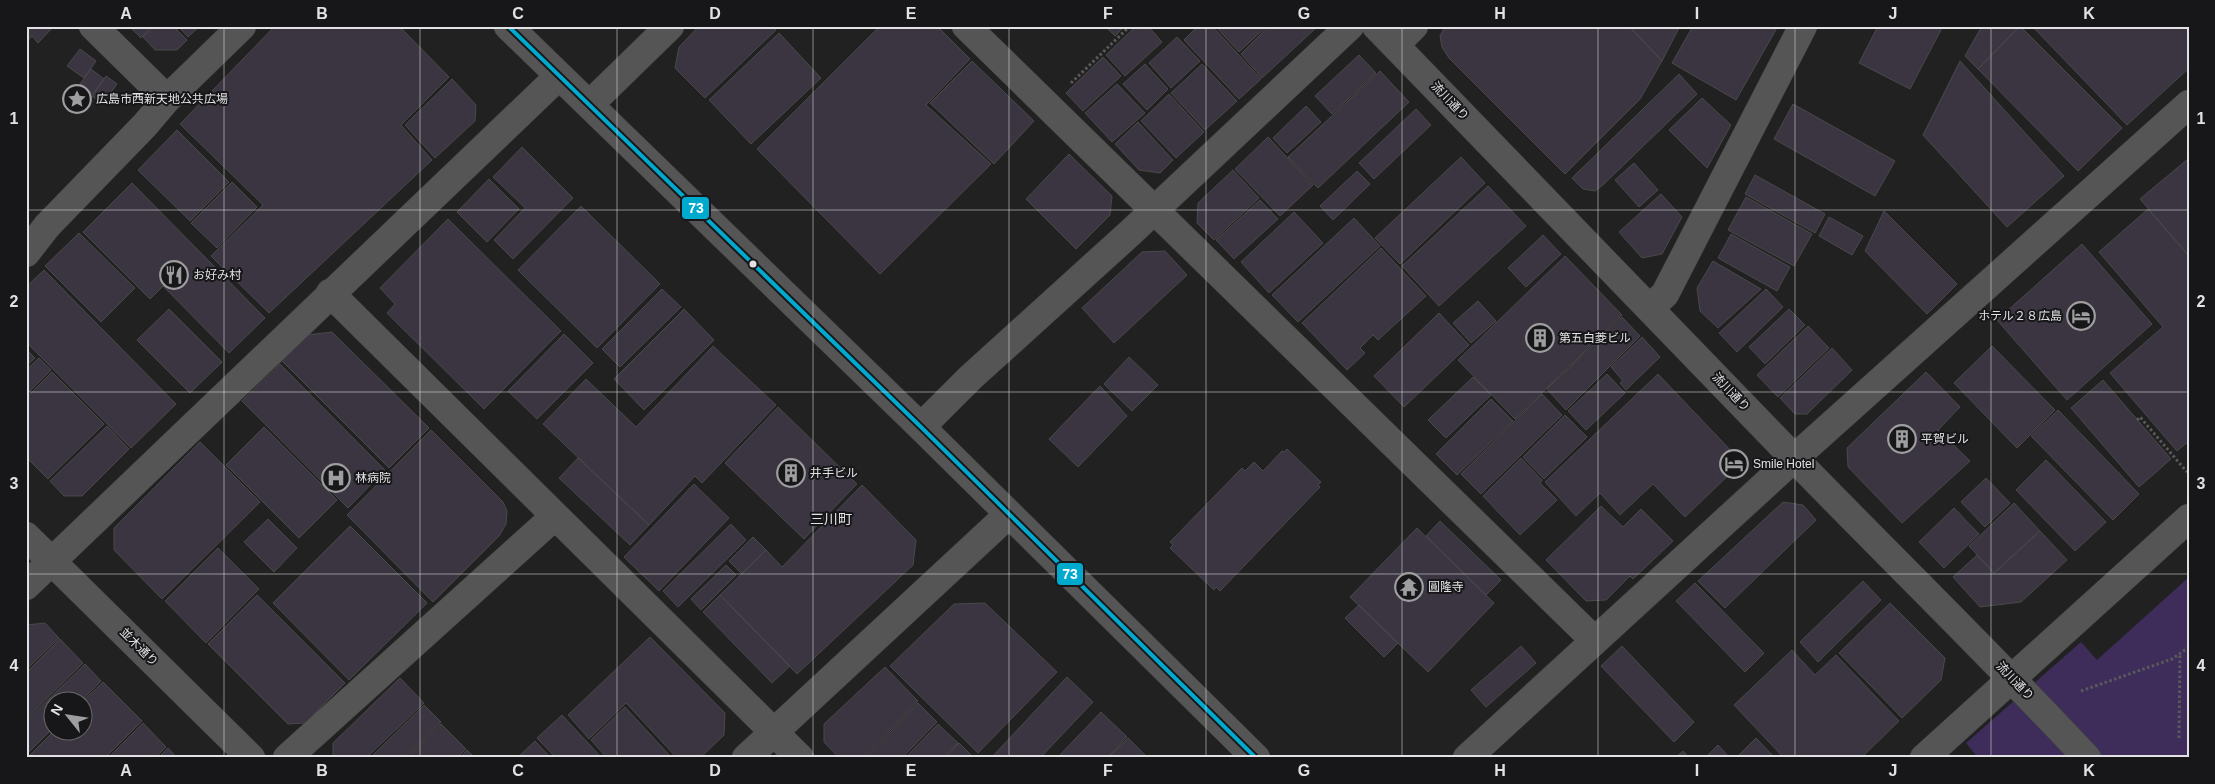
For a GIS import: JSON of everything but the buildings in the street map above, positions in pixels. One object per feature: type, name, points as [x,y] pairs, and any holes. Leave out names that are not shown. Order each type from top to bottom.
[{"type":"street","points":[[93,26],[167,99]]},
{"type":"street","points":[[27,251],[47,226],[145,125],[167,99],[242,26]]},
{"type":"street","points":[[508,26],[922,427],[1256,758]]},
{"type":"street","points":[[590,104],[670,26]]},
{"type":"street","points":[[966,26],[1594,640]]},
{"type":"street","points":[[922,427],[970,378],[1154,211],[1350,26]]},
{"type":"street","points":[[1651,307],[1665,294],[1803,26]]},
{"type":"street","name":"流川通り","points":[[1395,33],[1794,458],[2011,677],[2086,758]]},
{"type":"street","points":[[26,586],[330,293],[559,76]]},
{"type":"street","points":[[1467,758],[1794,458],[2189,104]]},
{"type":"street","points":[[330,293],[800,758]]},
{"type":"street","points":[[746,758],[1009,514]]},
{"type":"street","points":[[287,758],[555,516]]},
{"type":"street","points":[[1924,758],[2011,677],[2189,518]]},
{"type":"street","name":"並木通り","points":[[26,536],[251,758]]},
{"type":"path","points":[[1046,106],[1130,26]]},
{"type":"path","points":[[2137,420],[2140,417],[2187,472]]},
{"type":"path","points":[[2082,691],[2172,658],[2189,647]]},
{"type":"path","points":[[2179,738],[2180,653]]},
{"type":"shaded area","points":[[2189,577],[2189,758],[1978,758],[1966,743],[2081,642],[2097,660]]},
{"type":"transit line","name":"73","points":[[508,26],[921,427],[1256,758]]},
{"type":"place","name":"広島市西新天地公共広場","points":[[77,99]]},
{"type":"place","name":"お好み村","points":[[174,275]]},
{"type":"place","name":"ホテル２８広島","points":[[2081,316]]},
{"type":"place","name":"第五白菱ビル","points":[[1540,338]]},
{"type":"place","name":"平賀ビル","points":[[1902,439]]},
{"type":"place","name":"Smile Hotel","points":[[1734,464]]},
{"type":"place","name":"井手ビル","points":[[791,473]]},
{"type":"place","name":"林病院","points":[[336,478]]},
{"type":"place","name":"圓隆寺","points":[[1409,587]]},
{"type":"district","name":"三川町","points":[[831,519]]}]
